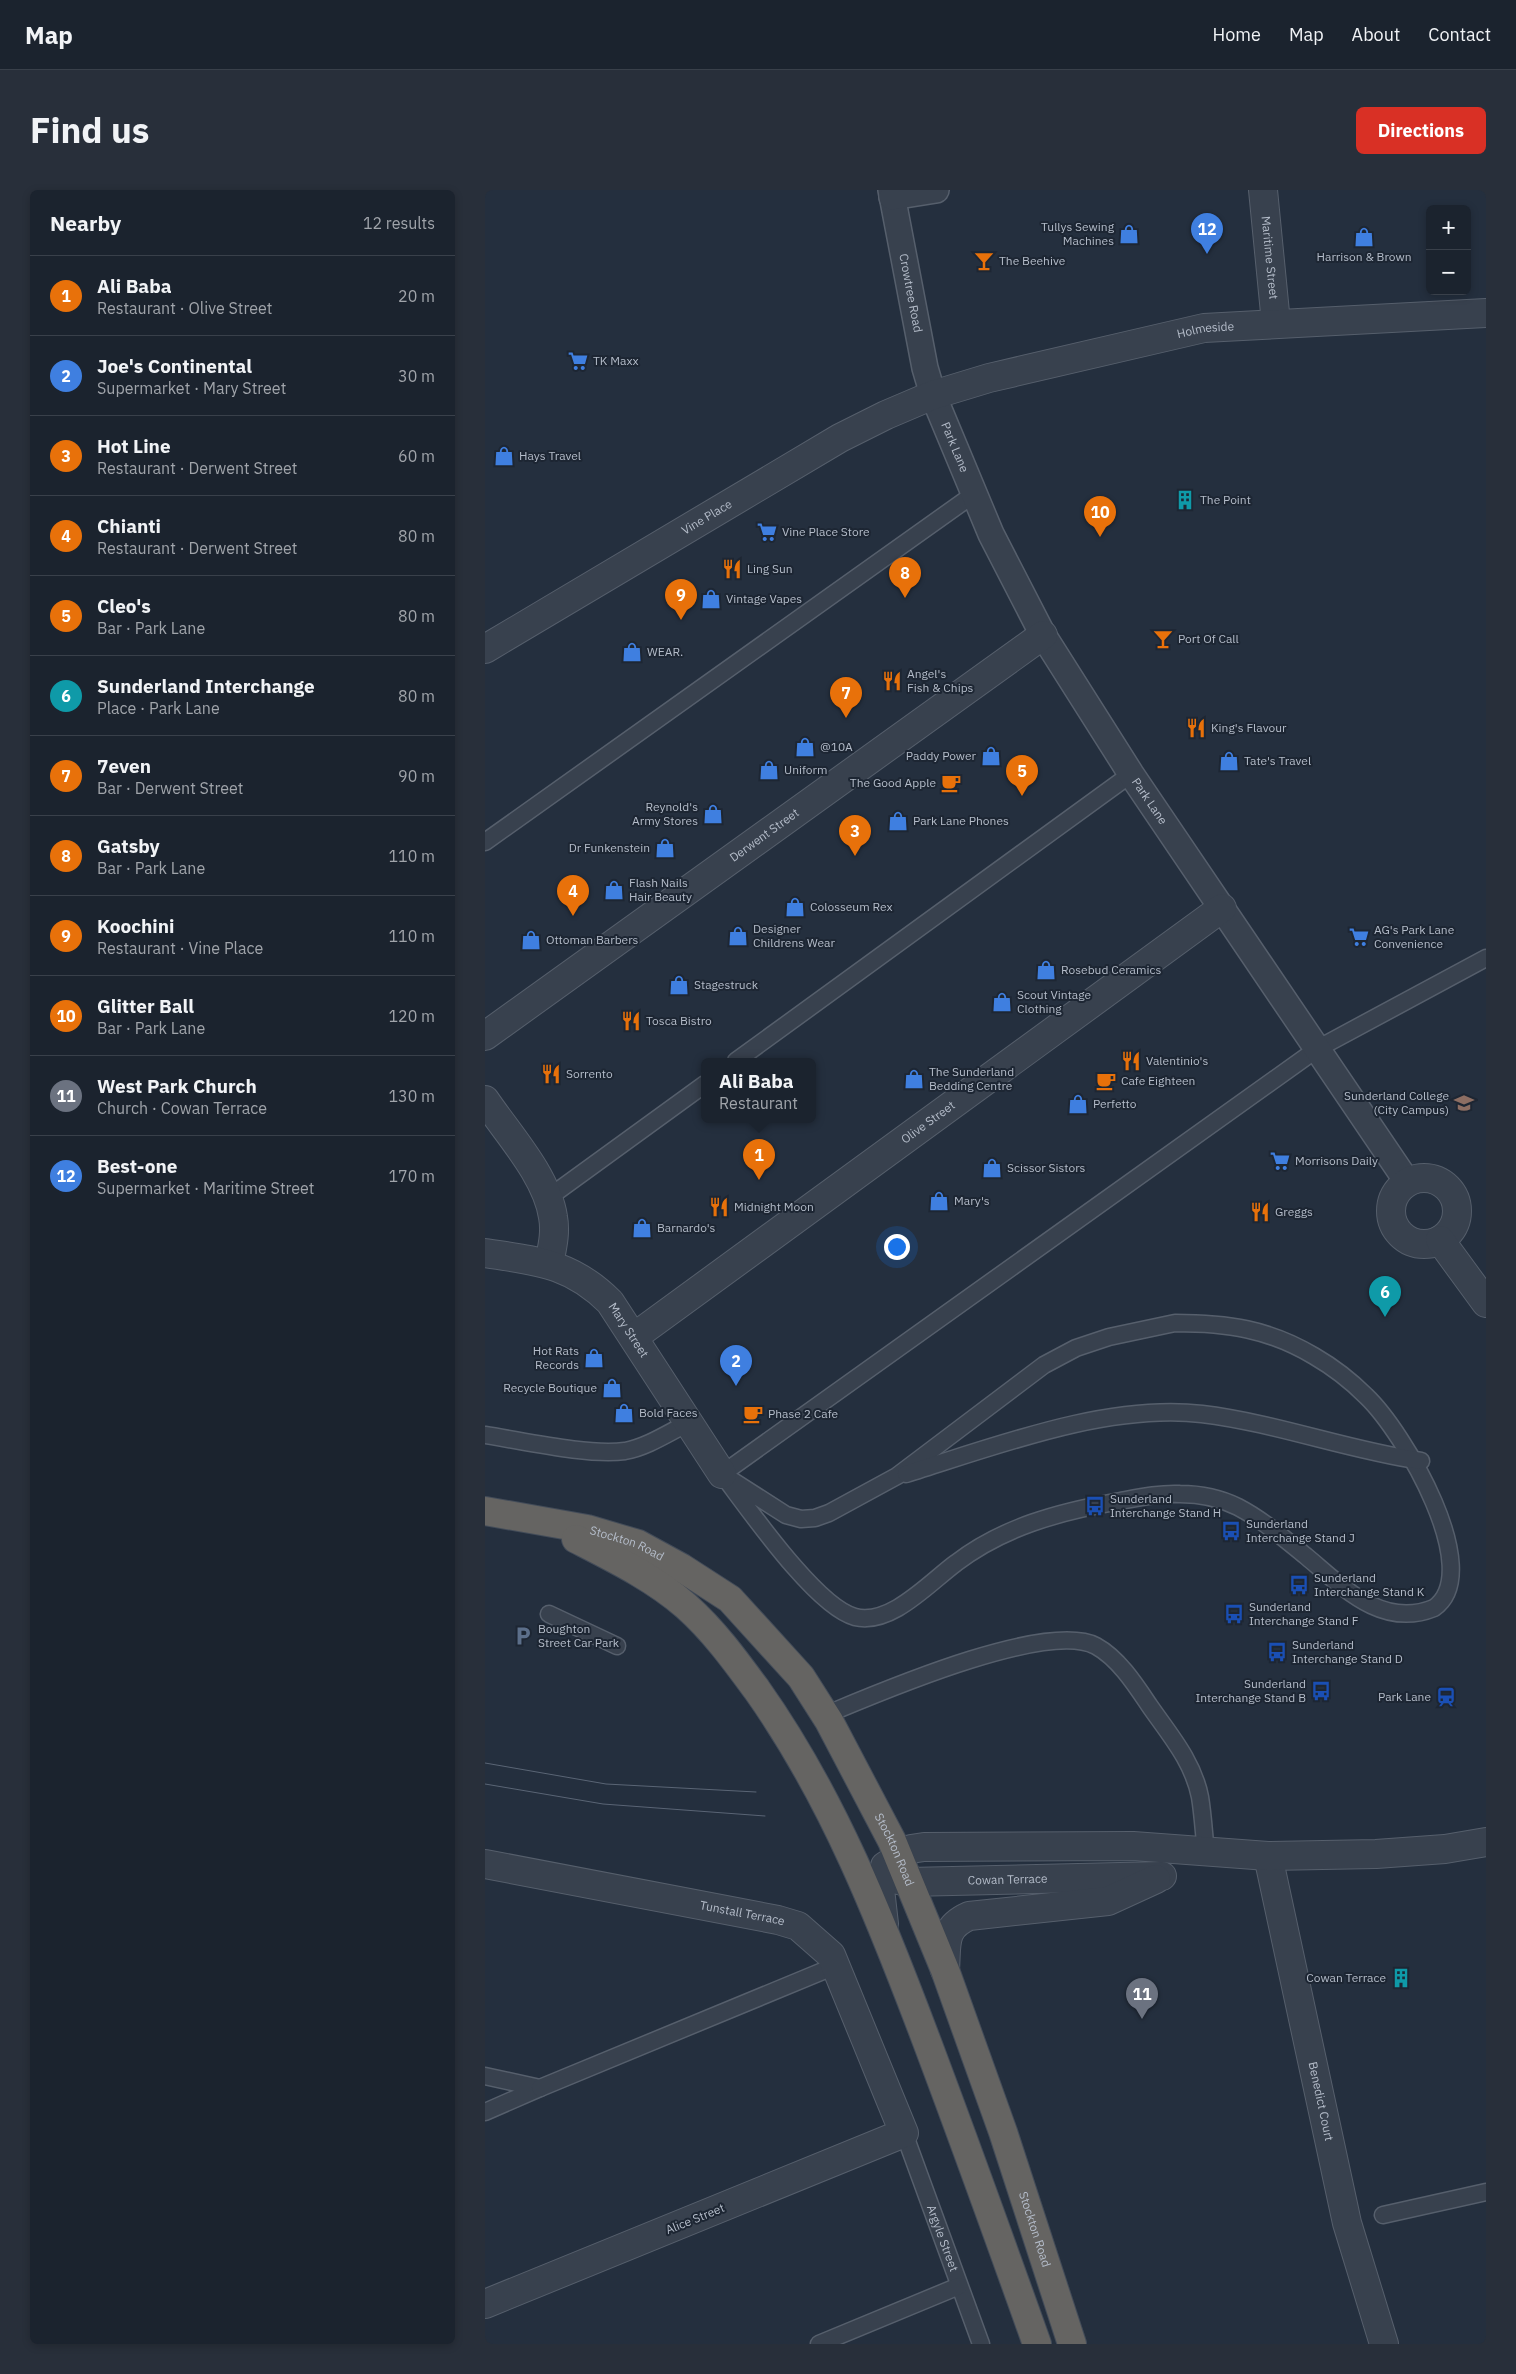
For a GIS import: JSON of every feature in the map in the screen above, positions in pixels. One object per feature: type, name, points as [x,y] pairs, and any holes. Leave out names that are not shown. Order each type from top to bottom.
[{"type":"highway","name":"Stockton Road","points":[[485,1511],[587,1529],[638,1544],[730,1599],[801,1677],[825,1714],[876,1810],[890,1866],[909,1882],[945,1970],[997,2114],[1072,2344]]},
{"type":"highway","name":"Stockton Road","points":[[526,1519],[568,1535],[648,1579],[685,1605],[716,1636],[782,1725],[844,1838],[885,1934],[957,2121],[1037,2344]]},
{"type":"street","points":[[891,194],[937,190]]},
{"type":"street","name":"Maritime Street","points":[[1263,190],[1276,324]]},
{"type":"street","name":"Crowtree Road","points":[[891,194],[925,368],[933,395]]},
{"type":"street","name":"Holmeside","points":[[933,395],[989,378],[1205,328],[1486,313]]},
{"type":"street","name":"Park Lane","points":[[933,395],[991,534],[1043,635],[1131,774],[1408,1183]]},
{"type":"street","name":"Vine Place","points":[[485,649],[840,438],[886,415],[933,395]]},
{"type":"street","name":"Derwent Street","points":[[485,1036],[1043,635]]},
{"type":"street","name":"Olive Street","points":[[634,1337],[1222,908]]},
{"type":"street","points":[[485,1100],[534,1171],[548,1198],[553,1218],[554,1237],[549,1264]]},
{"type":"street","points":[[1417,1179],[1428,1179],[1446,1187],[1453,1195],[1457,1215],[1448,1234],[1440,1240],[1431,1244],[1410,1241],[1395,1227],[1391,1208],[1399,1189],[1408,1183],[1417,1179]]},
{"type":"street","points":[[1440,1240],[1486,1303]]},
{"type":"street","name":"Mary Street","points":[[485,1253],[549,1264],[579,1276],[595,1287],[610,1302],[634,1337],[722,1474]]},
{"type":"street","name":"Cowan Terrace","points":[[876,1810],[899,1832],[915,1841],[936,1847]]},
{"type":"street","points":[[844,1838],[872,1870],[890,1866]]},
{"type":"street","name":"Cowan Terrace","points":[[890,1866],[911,1849],[936,1847],[1133,1846],[1207,1853],[1268,1856],[1376,1854],[1445,1849],[1486,1842]]},
{"type":"street","name":"Cowan Terrace","points":[[945,1970],[947,1936],[956,1922],[969,1916],[1108,1901],[1207,1853]]},
{"type":"street","name":"Benedict Court","points":[[1268,1856],[1347,2223],[1384,2344]]},
{"type":"street","name":"Tunstall Terrace","points":[[485,1864],[777,1920],[798,1926],[831,1955],[904,2133]]},
{"type":"street","points":[[885,1934],[880,1888],[890,1866]]},
{"type":"street","name":"Cowan Terrace","points":[[909,1882],[1162,1876]]},
{"type":"street","name":"Alice Street","points":[[485,2304],[904,2133]]},
{"type":"lane","points":[[485,842],[974,494]]},
{"type":"lane","points":[[740,1058],[1131,774]]},
{"type":"lane","points":[[722,1474],[1317,1049],[1486,958]]},
{"type":"lane","points":[[548,1198],[701,1087]]},
{"type":"lane","points":[[722,1474],[786,1515],[801,1519],[815,1518],[829,1513],[897,1476],[1044,1365],[1076,1348],[1109,1337],[1175,1323],[1213,1323],[1254,1329],[1287,1341],[1316,1356],[1344,1376],[1368,1397],[1392,1423],[1421,1461],[1457,1519],[1462,1538]]},
{"type":"lane","points":[[897,1476],[1045,1431],[1118,1416],[1162,1413],[1201,1414],[1249,1422],[1380,1455],[1421,1461]]},
{"type":"lane","points":[[485,1435],[604,1452],[619,1451],[647,1444],[687,1422]]},
{"type":"lane","points":[[722,1474],[783,1553],[822,1596],[839,1610],[854,1617],[868,1618],[900,1607],[959,1560],[987,1542],[1016,1528],[1045,1518],[1095,1506],[1151,1496],[1200,1495],[1219,1499],[1237,1506],[1277,1534],[1344,1590],[1369,1605],[1390,1612],[1412,1614],[1432,1609],[1449,1600],[1460,1587],[1466,1567],[1466,1560]]},
{"type":"lane","points":[[549,1614],[617,1646]]},
{"type":"lane","points":[[825,1714],[939,1671],[1023,1645],[1059,1640],[1076,1641],[1096,1646],[1118,1664],[1128,1676],[1184,1754],[1200,1797],[1207,1853]]},
{"type":"lane","points":[[485,2112],[835,1966]]},
{"type":"lane","points":[[485,2076],[541,2088]]},
{"type":"lane","name":"Argyle Street","points":[[904,2133],[981,2344]]},
{"type":"lane","points":[[1383,2215],[1486,2192]]},
{"type":"lane","points":[[819,2344],[959,2286]]},
{"type":"tram line","points":[[485,1763],[606,1784],[756,1792]]},
{"type":"tram line","points":[[485,1784],[603,1804],[765,1816]]},
{"type":"place","name":"Tullys Sewing Machines","points":[[1129,234]]},
{"type":"place","name":"Harrison & Brown","points":[[1364,237]]},
{"type":"place","name":"Best-one","points":[[1207,254]]},
{"type":"place","name":"The Beehive","points":[[984,261]]},
{"type":"place","name":"TK Maxx","points":[[578,361]]},
{"type":"place","name":"Hays Travel","points":[[504,456]]},
{"type":"place","name":"The Point","points":[[1185,500]]},
{"type":"place","name":"Vine Place Store","points":[[767,532]]},
{"type":"place","name":"Glitter Ball","points":[[1100,537]]},
{"type":"place","name":"Ling Sun","points":[[732,569]]},
{"type":"place","name":"Gatsby","points":[[905,598]]},
{"type":"place","name":"Vintage Vapes","points":[[711,599]]},
{"type":"place","name":"Koochini","points":[[681,620]]},
{"type":"place","name":"Port Of Call","points":[[1163,639]]},
{"type":"place","name":"WEAR.","points":[[632,652]]},
{"type":"place","name":"Angel's Fish & Chips","points":[[892,681]]},
{"type":"place","name":"7even","points":[[846,718]]},
{"type":"place","name":"King's Flavour","points":[[1196,728]]},
{"type":"place","name":"@10A","points":[[805,747]]},
{"type":"place","name":"Paddy Power","points":[[991,756]]},
{"type":"place","name":"Tate's Travel","points":[[1229,761]]},
{"type":"place","name":"Uniform","points":[[769,770]]},
{"type":"place","name":"The Good Apple","points":[[951,783]]},
{"type":"place","name":"Cleo's","points":[[1022,796]]},
{"type":"place","name":"Reynold's Army Stores","points":[[713,814]]},
{"type":"place","name":"Park Lane Phones","points":[[898,821]]},
{"type":"place","name":"Dr Funkenstein","points":[[665,848]]},
{"type":"place","name":"Hot Line","points":[[855,856]]},
{"type":"place","name":"Flash Nails Hair Beauty","points":[[614,890]]},
{"type":"place","name":"Colosseum Rex","points":[[795,907]]},
{"type":"place","name":"Chianti","points":[[573,916]]},
{"type":"place","name":"Designer Childrens Wear","points":[[738,936]]},
{"type":"place","name":"AG's Park Lane Convenience","points":[[1359,937]]},
{"type":"place","name":"Ottoman Barbers","points":[[531,940]]},
{"type":"place","name":"Rosebud Ceramics","points":[[1046,970]]},
{"type":"place","name":"Stagestruck","points":[[679,985]]},
{"type":"place","name":"Scout Vintage Clothing","points":[[1002,1002]]},
{"type":"place","name":"Tosca Bistro","points":[[631,1021]]},
{"type":"place","name":"Valentinio's","points":[[1131,1061]]},
{"type":"place","name":"Sorrento","points":[[551,1074]]},
{"type":"place","name":"The Sunderland Bedding Centre","points":[[914,1079]]},
{"type":"place","name":"Cafe Eighteen","points":[[1106,1081]]},
{"type":"place","name":"Sunderland College (City Campus)","points":[[1464,1103]]},
{"type":"place","name":"Perfetto","points":[[1078,1104]]},
{"type":"place","name":"Morrisons Daily","points":[[1280,1161]]},
{"type":"place","name":"Scissor Sistors","points":[[992,1168]]},
{"type":"place","name":"Ali Baba","points":[[759,1180]]},
{"type":"place","name":"Mary's","points":[[939,1201]]},
{"type":"place","name":"Midnight Moon","points":[[719,1207]]},
{"type":"place","name":"Greggs","points":[[1260,1212]]},
{"type":"place","name":"Barnardo's","points":[[642,1228]]},
{"type":"place","name":"Sunderland Interchange","points":[[1385,1317]]},
{"type":"place","name":"Hot Rats Records","points":[[594,1358]]},
{"type":"place","name":"Joe's Continental","points":[[736,1386]]},
{"type":"place","name":"Recycle Boutique","points":[[612,1388]]},
{"type":"place","name":"Bold Faces","points":[[624,1413]]},
{"type":"place","name":"Phase 2 Cafe","points":[[753,1414]]},
{"type":"place","name":"Sunderland Interchange Stand H","points":[[1095,1506]]},
{"type":"place","name":"Sunderland Interchange Stand J","points":[[1231,1531]]},
{"type":"place","name":"Sunderland Interchange Stand K","points":[[1299,1585]]},
{"type":"place","name":"Sunderland Interchange Stand F","points":[[1234,1614]]},
{"type":"place","name":"Boughton Street Car Park","points":[[523,1636]]},
{"type":"place","name":"Sunderland Interchange Stand D","points":[[1277,1652]]},
{"type":"place","name":"Sunderland Interchange Stand B","points":[[1321,1691]]},
{"type":"place","name":"Park Lane","points":[[1446,1697]]},
{"type":"place","name":"Cowan Terrace","points":[[1401,1978]]},
{"type":"place","name":"West Park Church","points":[[1142,2019]]}]
